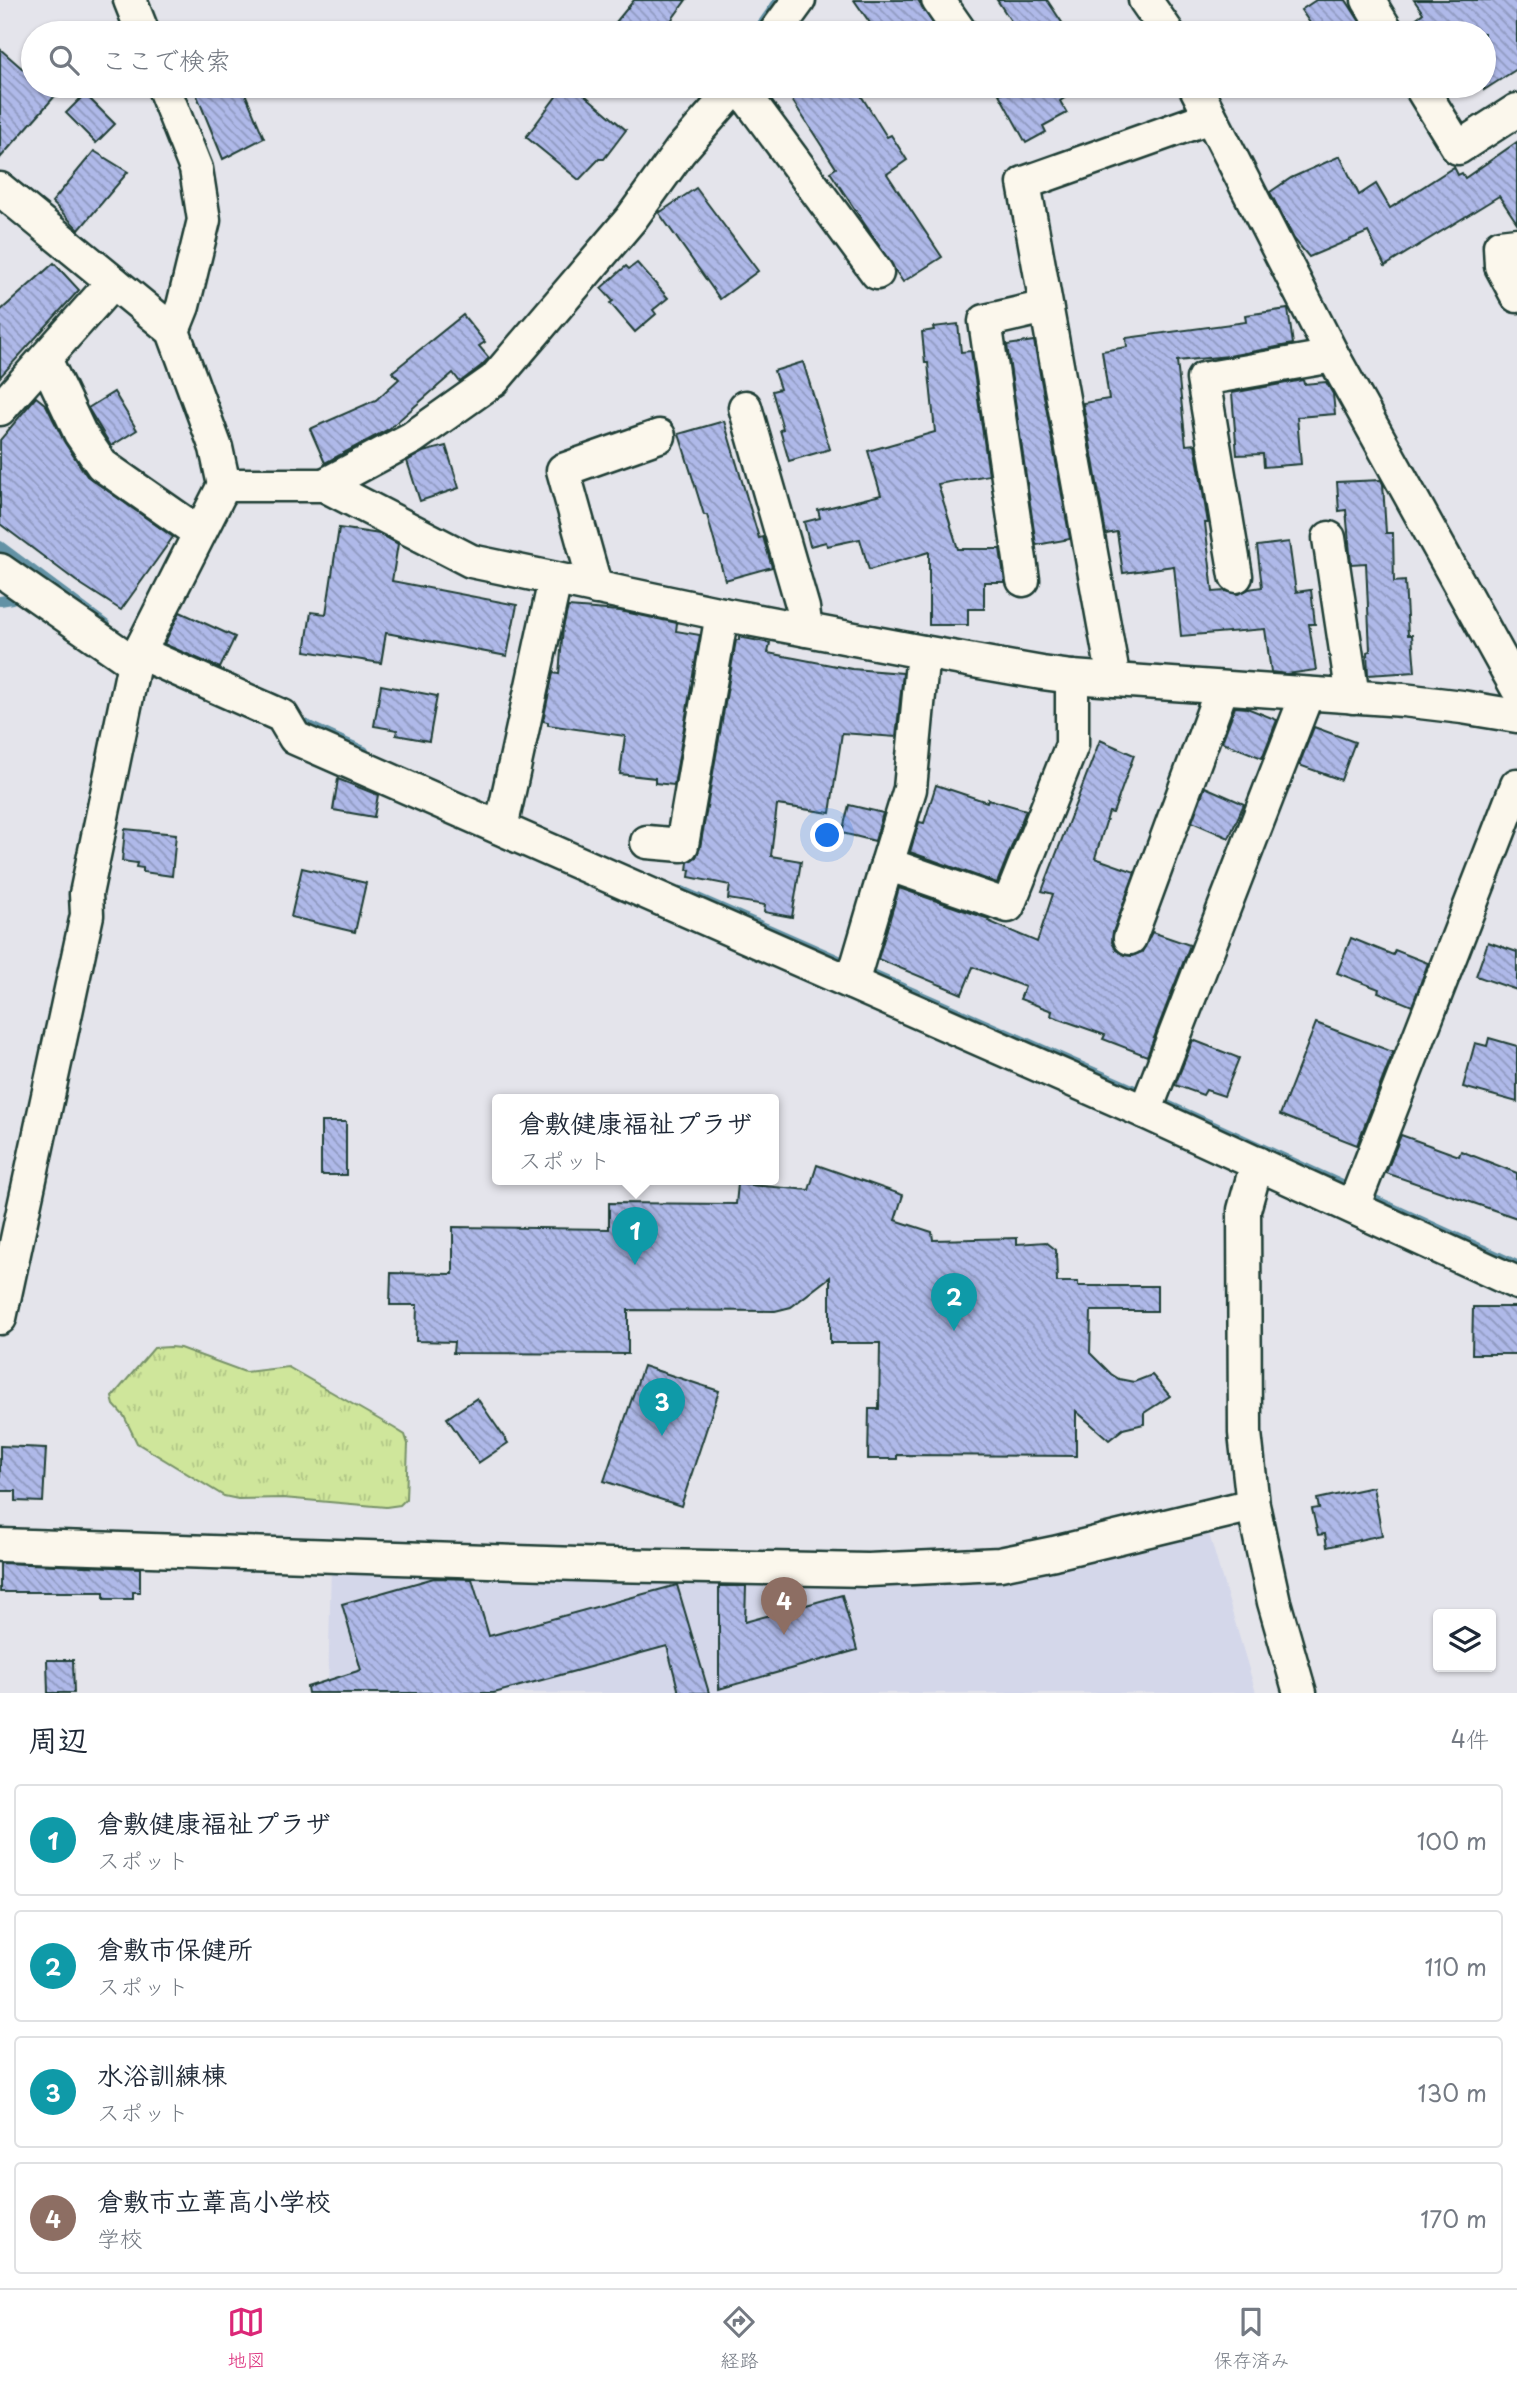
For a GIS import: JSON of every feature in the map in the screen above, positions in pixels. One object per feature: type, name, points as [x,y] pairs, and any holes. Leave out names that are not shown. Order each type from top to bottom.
[{"type":"street","points":[[130,0],[138,21]]},
{"type":"street","points":[[784,21],[799,0]]},
{"type":"street","points":[[937,0],[952,21]]},
{"type":"street","points":[[1145,0],[1160,21]]},
{"type":"street","points":[[1368,0],[1381,21]]},
{"type":"street","points":[[168,98],[196,169],[204,220],[183,306],[173,331]]},
{"type":"street","points":[[324,485],[412,438],[494,380],[631,219],[680,151],[727,98]]},
{"type":"street","points":[[747,98],[877,273]]},
{"type":"street","points":[[1201,98],[1333,356],[1517,688]]},
{"type":"street","points":[[1427,98],[1458,148],[1517,110]]},
{"type":"street","points":[[1114,680],[1024,183],[1210,117]]},
{"type":"street","points":[[0,1318],[82,940],[87,915],[86,894],[136,657],[225,485],[216,448],[173,331],[2,195]]},
{"type":"street","points":[[1517,244],[1500,246],[1501,266],[1517,296]]},
{"type":"street","points":[[0,409],[113,282]]},
{"type":"street","points":[[1023,580],[985,321],[1046,307]]},
{"type":"street","points":[[1236,576],[1203,379],[1333,356]]},
{"type":"street","points":[[45,359],[79,433],[102,466],[199,533]]},
{"type":"street","points":[[745,407],[803,608],[806,630]]},
{"type":"street","points":[[596,588],[563,470],[659,436]]},
{"type":"street","points":[[225,485],[324,485],[471,561],[722,614],[923,652],[1072,677],[1353,697],[1462,707],[1517,716]]},
{"type":"street","points":[[1329,538],[1353,697]]},
{"type":"street","points":[[0,569],[136,657],[282,716],[295,738],[503,819],[1149,1103],[1257,1163],[1357,1199],[1517,1283]]},
{"type":"street","points":[[503,819],[555,580]]},
{"type":"street","points":[[647,842],[682,845],[722,614]]},
{"type":"street","points":[[855,974],[910,789],[923,652]]},
{"type":"street","points":[[887,864],[1008,906],[1072,745],[1072,677]]},
{"type":"street","points":[[1130,938],[1222,688]]},
{"type":"street","points":[[1149,1103],[1307,694]]},
{"type":"street","points":[[1357,1199],[1517,785]]},
{"type":"street","points":[[1257,1163],[1244,1210],[1245,1433],[1252,1504],[1274,1601],[1300,1693]]},
{"type":"street","points":[[0,1545],[609,1565],[868,1570],[1000,1564],[1252,1504]]},
{"type":"shaded area","points":[[1206,1524],[1256,1693],[328,1693],[331,1563],[853,1577]]},
{"type":"green space","points":[[154,1348],[180,1348],[245,1372],[288,1367],[405,1435],[408,1444],[406,1499],[400,1505],[386,1507],[283,1498],[238,1499],[224,1496],[137,1443],[112,1397]]},
{"type":"building","points":[[634,0],[686,0],[671,21],[617,21]]},
{"type":"building","points":[[854,0],[918,0],[931,21],[869,21]]},
{"type":"building","points":[[997,0],[1047,0],[1061,21],[1011,21]]},
{"type":"building","points":[[1316,0],[1346,0],[1359,21],[1309,21],[1301,10]]},
{"type":"building","points":[[1414,0],[1517,0],[1517,69],[1496,82],[1496,21],[1413,21],[1423,13]]},
{"type":"building","points":[[0,49],[21,67],[21,98],[53,98],[0,158]]},
{"type":"building","points":[[81,98],[89,98],[115,124],[96,143],[66,113]]},
{"type":"building","points":[[198,98],[247,98],[264,138],[223,159]]},
{"type":"building","points":[[555,98],[588,98],[626,130],[604,159],[599,159],[579,180],[526,137]]},
{"type":"building","points":[[791,98],[863,98],[887,137],[891,135],[907,160],[887,174],[942,257],[903,282],[830,172],[836,168]]},
{"type":"building","points":[[1001,98],[1065,98],[1060,101],[1067,113],[1043,126],[1046,132],[1026,143]]},
{"type":"building","points":[[1517,142],[1517,223],[1499,196],[1385,266],[1368,232],[1309,257],[1294,239],[1270,192],[1291,178],[1340,156],[1359,195],[1376,184],[1390,208],[1454,167],[1458,175],[1462,173],[1465,178]]},
{"type":"building","points":[[94,151],[128,172],[79,230],[52,202]]},
{"type":"building","points":[[696,188],[758,271],[720,299],[659,213]]},
{"type":"building","points":[[54,263],[79,290],[0,377],[0,311]]},
{"type":"building","points":[[637,263],[668,298],[653,310],[656,314],[635,332],[601,288],[626,266],[629,269]]},
{"type":"building","points":[[1288,309],[1293,344],[1229,356],[1177,361],[1186,445],[1195,444],[1208,523],[1205,523],[1213,592],[1238,594],[1262,587],[1257,546],[1289,542],[1296,592],[1311,590],[1315,624],[1309,624],[1316,670],[1287,674],[1271,672],[1265,629],[1181,636],[1174,566],[1123,573],[1117,532],[1106,534],[1083,403],[1109,399],[1102,351],[1127,347],[1126,338],[1246,322],[1245,315]]},
{"type":"building","points":[[463,315],[485,342],[479,346],[489,358],[460,382],[453,373],[389,429],[325,463],[310,429],[376,400],[399,379],[392,372]]},
{"type":"building","points":[[958,324],[961,352],[971,351],[989,475],[938,484],[958,549],[1000,549],[1005,582],[984,582],[984,609],[968,609],[968,625],[929,625],[929,552],[869,570],[860,539],[827,546],[826,542],[810,546],[804,522],[820,518],[818,510],[881,495],[868,451],[935,432],[922,332],[934,330],[933,327]]},
{"type":"building","points":[[1034,341],[1070,539],[1036,545],[1007,345]]},
{"type":"building","points":[[803,362],[830,449],[789,461],[772,391],[780,389],[774,371]]},
{"type":"building","points":[[1303,380],[1304,384],[1326,382],[1333,394],[1335,414],[1297,417],[1301,464],[1264,467],[1263,454],[1237,455],[1232,393]]},
{"type":"building","points":[[114,392],[137,430],[111,446],[88,408]]},
{"type":"building","points":[[36,397],[46,405],[65,443],[87,476],[173,537],[121,610],[76,581],[0,524],[0,440]]},
{"type":"building","points":[[724,421],[759,538],[763,537],[772,567],[725,580],[707,515],[704,515],[679,434]]},
{"type":"building","points":[[446,446],[459,488],[420,501],[407,461],[423,452]]},
{"type":"building","points":[[1381,480],[1386,533],[1393,533],[1394,582],[1405,581],[1408,635],[1412,635],[1415,672],[1368,675],[1367,652],[1370,651],[1366,563],[1351,564],[1346,510],[1339,511],[1337,482]]},
{"type":"building","points":[[339,528],[380,534],[398,544],[392,581],[517,605],[507,656],[386,633],[381,663],[305,651],[311,612],[326,614]]},
{"type":"building","points":[[568,607],[620,611],[677,623],[676,631],[700,635],[674,785],[655,783],[655,778],[620,774],[625,736],[548,725],[548,722],[543,721],[553,673],[559,674],[563,628]]},
{"type":"building","points":[[180,612],[235,637],[220,668],[164,644]]},
{"type":"building","points":[[739,637],[770,643],[768,653],[852,669],[903,673],[896,737],[842,733],[830,813],[777,805],[771,856],[801,861],[792,917],[764,912],[765,905],[728,899],[730,885],[689,877],[690,870],[687,870],[688,862],[696,857],[700,848],[736,640],[739,640]]},
{"type":"building","points":[[381,685],[437,696],[429,741],[396,735],[397,730],[374,726]]},
{"type":"building","points":[[1235,707],[1247,708],[1277,720],[1262,758],[1222,742]]},
{"type":"building","points":[[1314,727],[1355,742],[1341,780],[1299,765]]},
{"type":"building","points":[[1100,740],[1134,755],[1113,813],[1109,812],[1095,858],[1135,872],[1113,932],[1112,942],[1116,950],[1132,956],[1142,952],[1152,932],[1190,945],[1147,1056],[1103,1039],[1105,1035],[1051,1016],[1052,1011],[1020,999],[1025,987],[973,967],[962,994],[878,959],[899,888],[989,919],[988,921],[1037,942],[1053,894],[1042,891]]},
{"type":"building","points":[[338,779],[378,795],[374,817],[333,810]]},
{"type":"building","points":[[936,785],[987,802],[988,799],[1026,810],[997,883],[910,852],[919,822],[924,823]]},
{"type":"building","points":[[1205,787],[1244,804],[1229,838],[1192,822]]},
{"type":"building","points":[[849,805],[883,813],[875,841],[842,833]]},
{"type":"building","points":[[125,829],[176,834],[172,876],[143,872],[143,868],[136,867],[137,863],[122,861]]},
{"type":"building","points":[[302,868],[366,883],[355,932],[291,917]]},
{"type":"building","points":[[1351,938],[1393,955],[1395,950],[1428,963],[1412,1006],[1378,992],[1379,989],[1337,973]]},
{"type":"building","points":[[1488,942],[1517,952],[1517,990],[1476,976]]},
{"type":"building","points":[[1316,1023],[1393,1052],[1357,1145],[1280,1115]]},
{"type":"building","points":[[1489,1038],[1517,1046],[1517,1102],[1463,1087],[1475,1043],[1487,1046]]},
{"type":"building","points":[[1193,1040],[1239,1058],[1224,1096],[1206,1090],[1203,1095],[1175,1085]]},
{"type":"building","points":[[321,1122],[346,1122],[346,1175],[321,1175]]},
{"type":"building","points":[[1401,1135],[1459,1156],[1461,1151],[1517,1173],[1517,1218],[1386,1173]]},
{"type":"building","points":[[817,1165],[903,1195],[895,1220],[932,1232],[933,1240],[1017,1238],[1017,1244],[1046,1242],[1056,1250],[1057,1282],[1078,1282],[1078,1286],[1157,1286],[1157,1311],[1091,1311],[1090,1353],[1119,1379],[1134,1382],[1152,1375],[1170,1396],[1144,1413],[1144,1424],[1123,1429],[1109,1440],[1076,1411],[1076,1456],[897,1455],[897,1459],[868,1459],[869,1409],[879,1409],[880,1343],[830,1343],[830,1277],[791,1307],[775,1311],[628,1310],[628,1354],[453,1353],[454,1342],[416,1341],[417,1305],[390,1305],[391,1273],[453,1274],[453,1227],[609,1229],[609,1203],[736,1204],[738,1185],[809,1190]]},
{"type":"building","points":[[1473,1307],[1517,1307],[1517,1354],[1472,1354]]},
{"type":"building","points":[[643,1366],[719,1391],[681,1506],[604,1481]]},
{"type":"building","points":[[477,1398],[508,1443],[478,1463],[447,1418]]},
{"type":"building","points":[[0,1446],[46,1448],[43,1502],[16,1501],[16,1491],[0,1491]]},
{"type":"building","points":[[1373,1487],[1382,1535],[1327,1547],[1325,1534],[1318,1535],[1312,1509],[1319,1508],[1317,1499]]},
{"type":"building","points":[[0,1563],[140,1568],[140,1592],[133,1592],[133,1599],[104,1599],[104,1592],[0,1592]]},
{"type":"building","points":[[434,1578],[472,1579],[489,1636],[677,1585],[709,1693],[679,1693],[667,1646],[494,1693],[308,1693],[307,1687],[361,1670],[342,1604]]},
{"type":"building","points":[[719,1586],[746,1586],[745,1622],[842,1595],[857,1650],[719,1689]]},
{"type":"building","points":[[47,1660],[73,1660],[74,1693],[48,1693]]},
{"type":"waterway","points":[[764,21],[779,0]]},
{"type":"waterway","points":[[0,546],[106,625]]},
{"type":"waterway","points":[[0,601],[12,599]]},
{"type":"waterway","points":[[298,721],[364,751]]},
{"type":"waterway","points":[[682,891],[1146,1095]]},
{"type":"waterway","points":[[1163,1103],[1517,1265]]},
{"type":"place","name":"倉敷健康福祉プラザ","points":[[635,1265]]},
{"type":"place","name":"倉敷市保健所","points":[[954,1331]]},
{"type":"place","name":"水浴訓練棟","points":[[662,1436]]},
{"type":"place","name":"倉敷市立葦高小学校","points":[[784,1635]]}]
